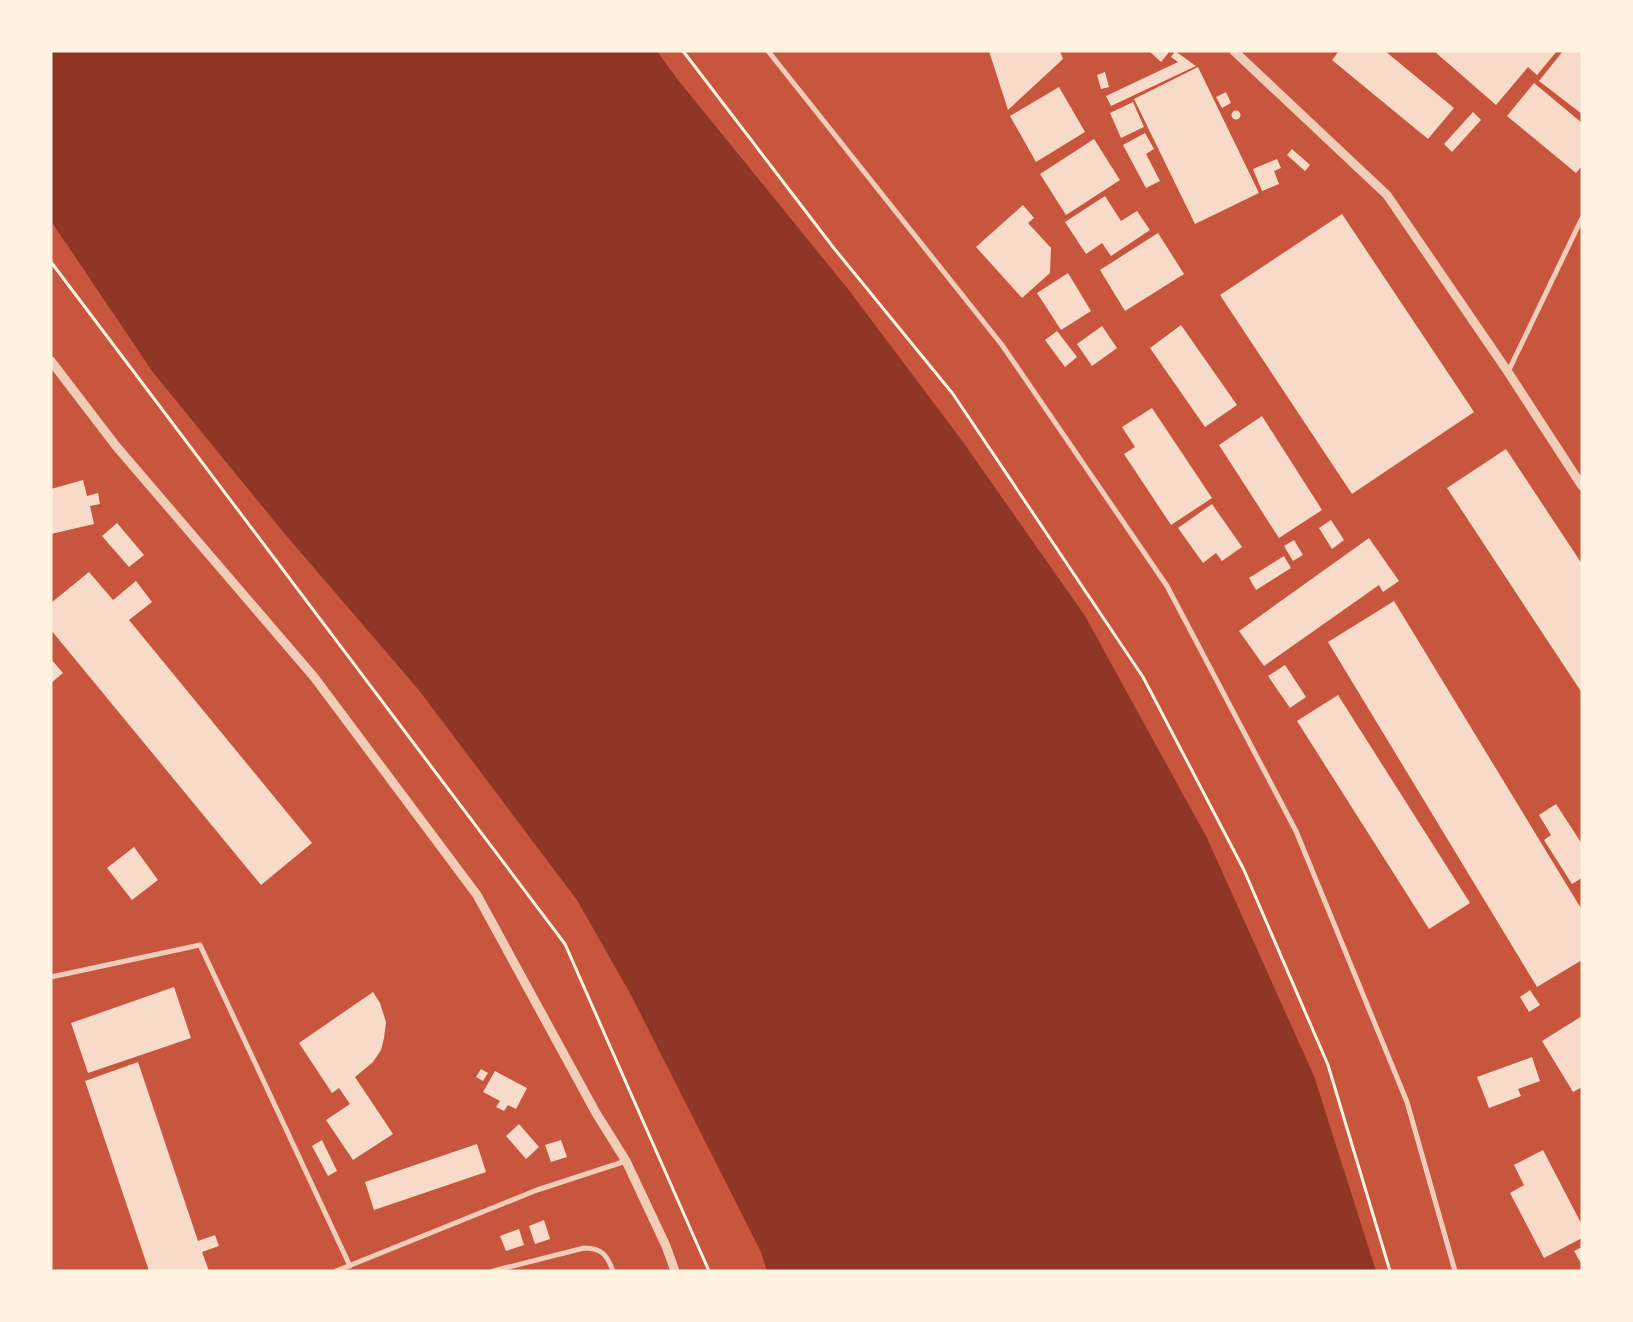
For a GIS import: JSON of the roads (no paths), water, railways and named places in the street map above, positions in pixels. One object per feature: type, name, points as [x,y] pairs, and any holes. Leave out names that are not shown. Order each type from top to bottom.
[{"type":"street","points":[[768,51],[1002,345],[1167,586],[1296,831],[1407,1102],[1455,1271]]},
{"type":"street","points":[[1234,51],[1387,194],[1508,372],[1582,486]]},
{"type":"street","points":[[1508,372],[1582,218]]},
{"type":"street","points":[[51,361],[116,446],[314,677],[477,895],[596,1113],[626,1161],[666,1246],[675,1271]]},
{"type":"street","points":[[51,977],[200,945],[350,1266]]},
{"type":"street","points":[[336,1271],[537,1190],[626,1161]]},
{"type":"street","points":[[493,1271],[584,1248],[596,1248],[606,1255],[613,1271]]}]
